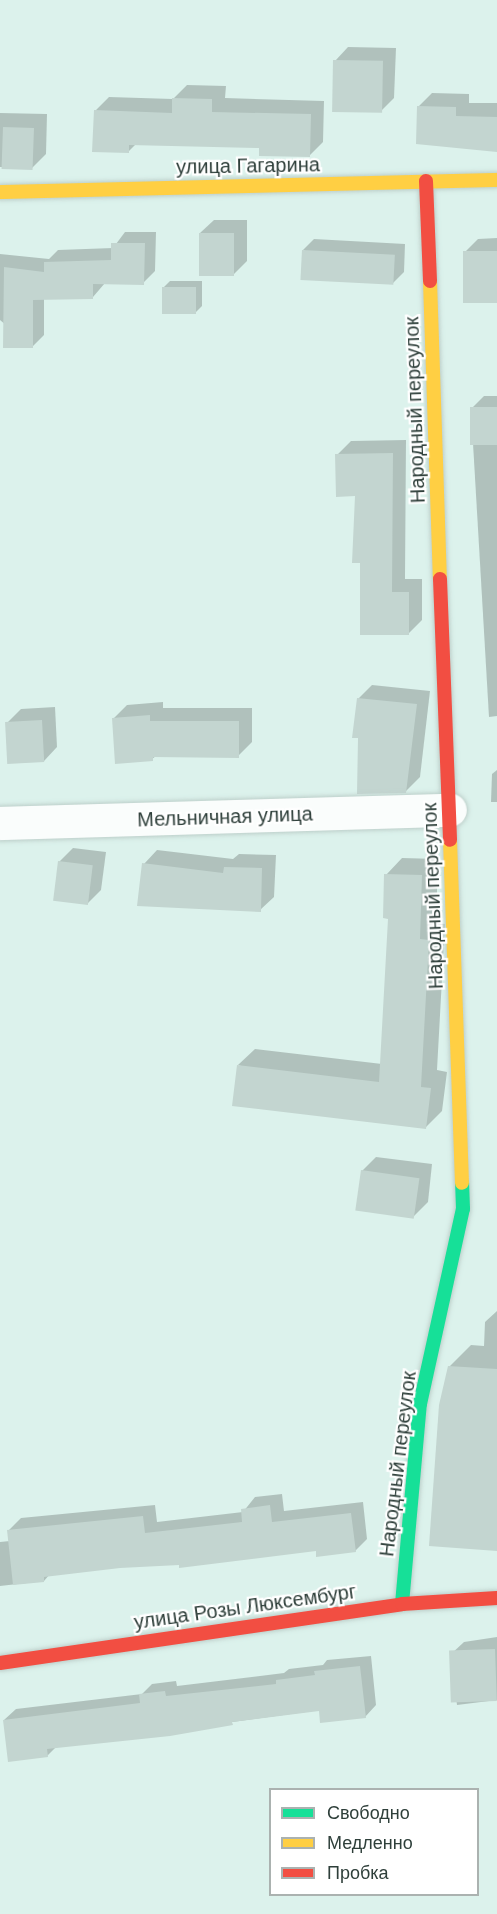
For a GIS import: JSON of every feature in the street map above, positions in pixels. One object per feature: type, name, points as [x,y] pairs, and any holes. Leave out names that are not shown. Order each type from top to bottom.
[{"type":"street","name":"улица Гагарина","points":[[0,192],[497,180]]},
{"type":"street","name":"Народный переулок","points":[[402,1604],[420,1404],[463,1209],[426,181]]},
{"type":"street","name":"Мельничная улица","points":[[0,823],[450,810]]},
{"type":"street","name":"улица Розы Люксембург","points":[[0,1663],[402,1604],[497,1598]]},
{"type":"building","points":[[333,60],[383,61],[382,113],[332,112]]},
{"type":"building","points":[[172,98],[212,99],[212,112],[311,114],[310,157],[259,156],[259,148],[129,145],[129,153],[92,152],[94,110],[172,113]]},
{"type":"building","points":[[417,106],[456,107],[456,116],[497,117],[497,152],[416,144]]},
{"type":"building","points":[[3,127],[34,128],[33,170],[2,169]]},
{"type":"building","points":[[199,233],[234,233],[234,276],[199,276]]},
{"type":"building","points":[[111,243],[145,243],[144,285],[93,284],[93,299],[33,300],[33,348],[3,348],[4,267],[44,272],[44,262],[111,260]]},
{"type":"building","points":[[302,250],[395,255],[393,285],[300,280]]},
{"type":"building","points":[[463,251],[497,251],[497,303],[463,303]]},
{"type":"building","points":[[162,287],[196,287],[196,314],[162,314]]},
{"type":"building","points":[[470,407],[497,407],[497,445],[470,445]]},
{"type":"building","points":[[393,453],[392,592],[409,592],[409,635],[360,635],[360,563],[352,563],[355,496],[336,497],[335,454]]},
{"type":"building","points":[[357,698],[417,704],[406,793],[357,794],[358,738],[352,738]]},
{"type":"building","points":[[150,715],[150,721],[239,721],[239,758],[153,757],[153,761],[115,764],[112,718]]},
{"type":"building","points":[[42,720],[44,762],[7,764],[5,722]]},
{"type":"building","points":[[58,861],[93,865],[88,905],[53,901]]},
{"type":"building","points":[[142,863],[223,873],[224,867],[262,868],[261,912],[137,906]]},
{"type":"building","points":[[384,874],[422,875],[420,939],[429,940],[421,1087],[431,1088],[426,1129],[232,1106],[237,1065],[379,1082],[388,919],[383,918]]},
{"type":"building","points":[[361,1170],[419,1178],[414,1219],[355,1211]]},
{"type":"building","points":[[448,1366],[497,1369],[497,1551],[429,1546],[439,1405]]},
{"type":"building","points":[[270,1505],[272,1522],[351,1513],[356,1552],[316,1557],[316,1551],[179,1568],[179,1565],[120,1568],[44,1577],[44,1582],[13,1585],[7,1530],[143,1516],[145,1533],[242,1522],[241,1509]]},
{"type":"building","points":[[495,1649],[497,1701],[451,1703],[449,1651]]},
{"type":"building","points":[[360,1666],[366,1718],[320,1723],[319,1711],[232,1722],[233,1725],[170,1736],[47,1749],[48,1757],[8,1762],[3,1720],[140,1703],[139,1694],[165,1691],[166,1696],[276,1684],[276,1680],[315,1675],[314,1671]]},
{"type":"traffic: fast","points":[[402,1604],[420,1404],[463,1209],[462,1183]]},
{"type":"traffic: slow","points":[[0,192],[497,180]]},
{"type":"traffic: slow","points":[[430,281],[440,579]]},
{"type":"traffic: slow","points":[[450,840],[462,1183]]},
{"type":"traffic: jam","points":[[426,181],[430,281]]},
{"type":"traffic: jam","points":[[440,579],[450,840]]},
{"type":"traffic: jam","points":[[0,1663],[402,1604],[497,1598]]}]
